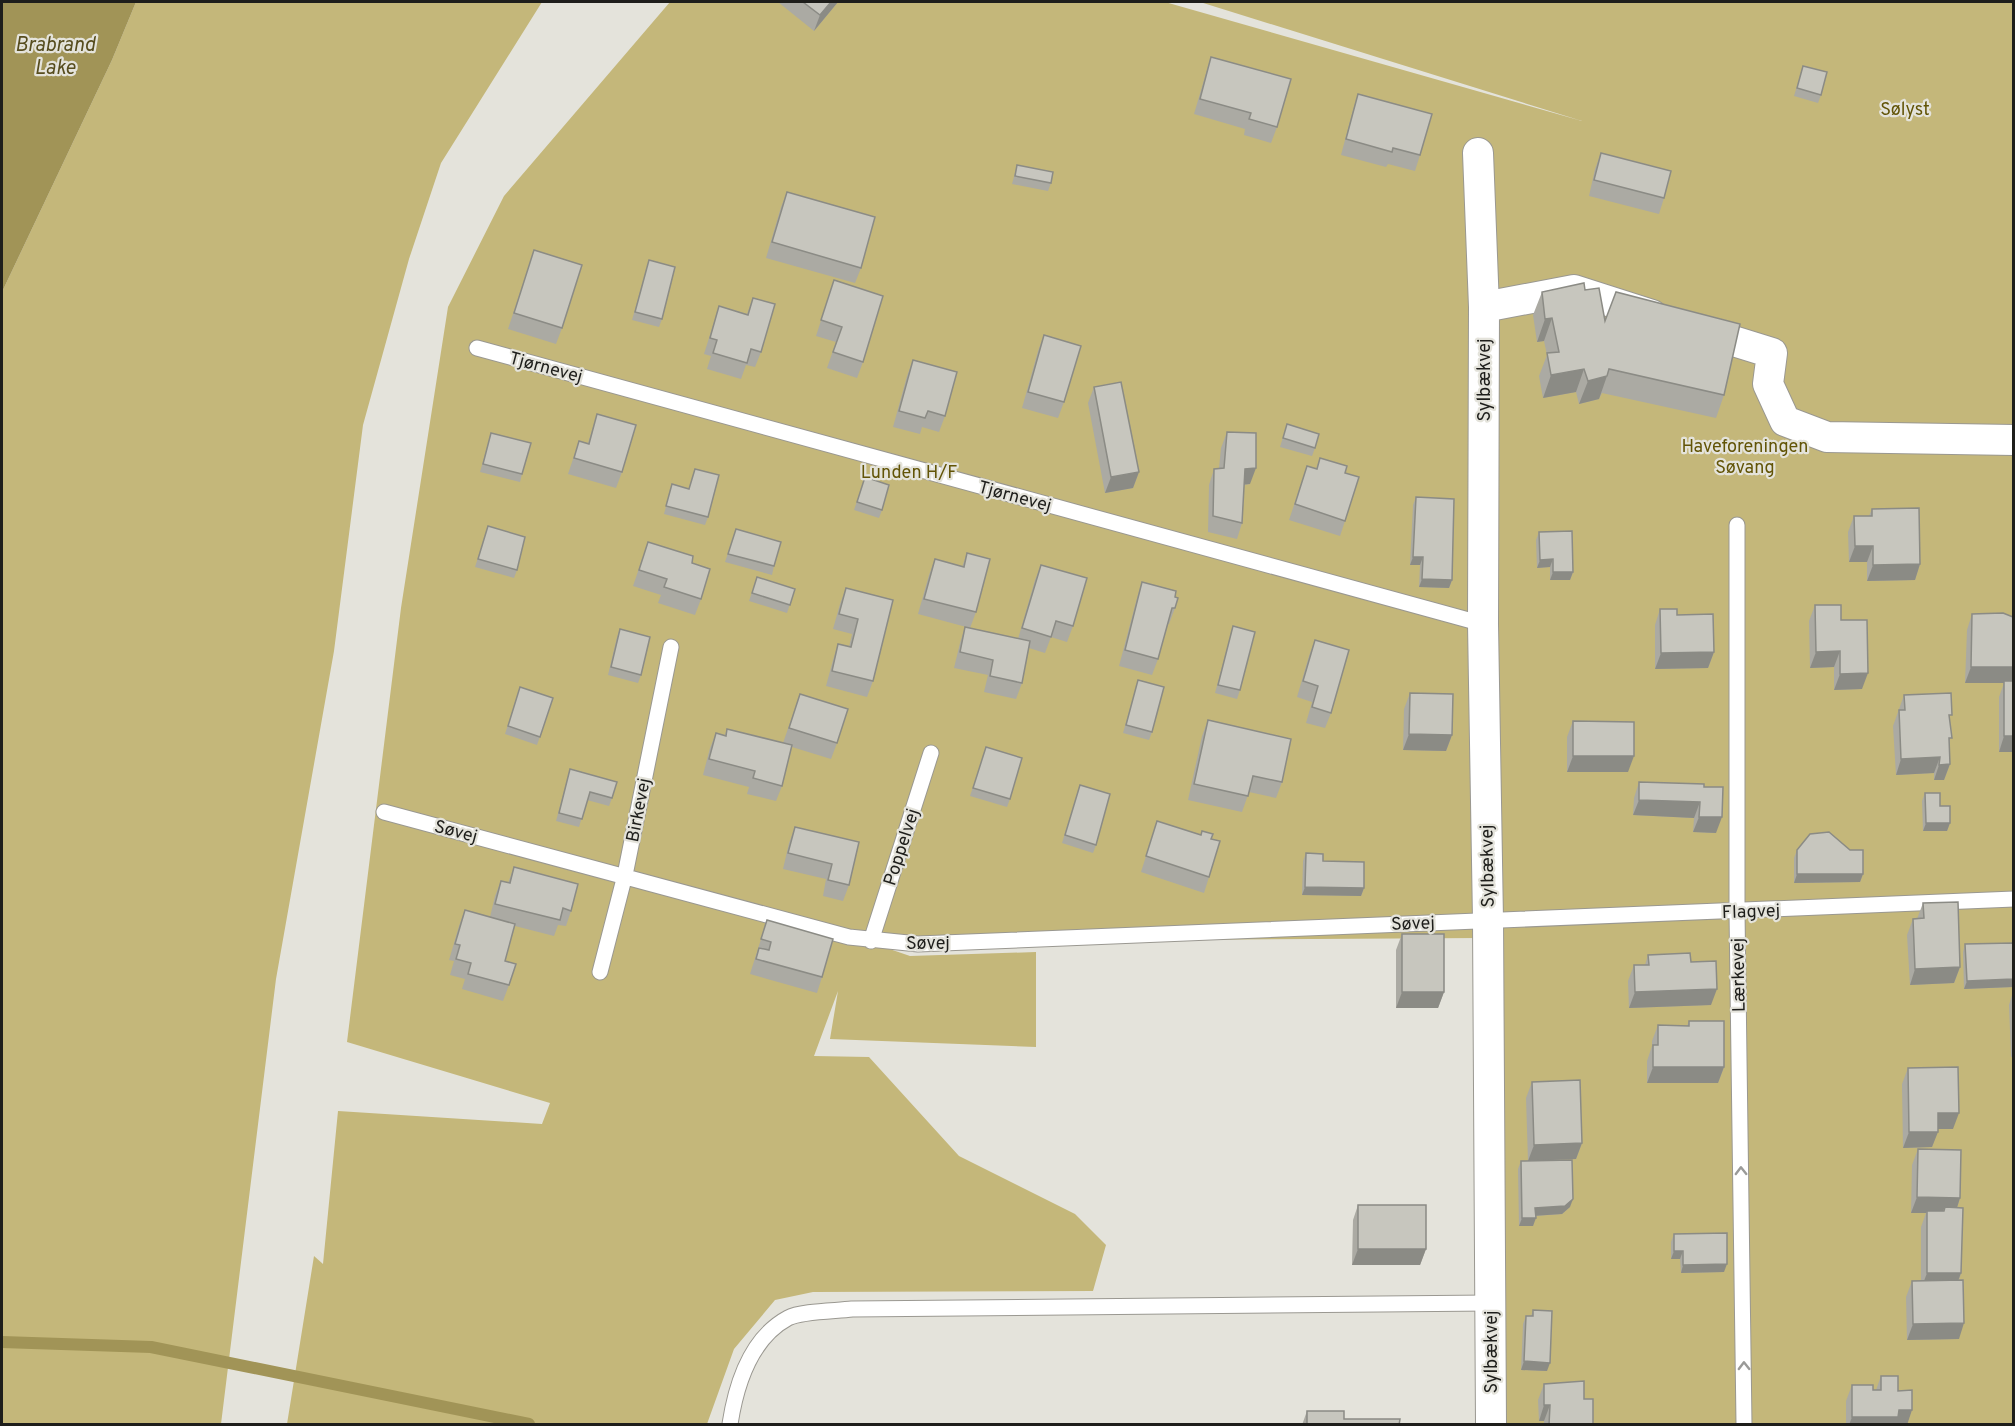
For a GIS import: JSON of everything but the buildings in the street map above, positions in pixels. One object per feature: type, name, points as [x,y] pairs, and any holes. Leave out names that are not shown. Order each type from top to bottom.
[{"type":"street","name":"Sylbækvej","points":[[1478,153],[1484,307],[1483,624],[1488,920],[1491,1425]]},
{"type":"street","points":[[1484,307],[1574,290],[1772,353],[1768,384],[1785,422],[1827,437],[2013,440]]},
{"type":"lane","name":"Tjørnevej","points":[[477,348],[1483,624]]},
{"type":"lane","name":"Lærkevej","points":[[1737,525],[1737,912],[1744,1425]]},
{"type":"lane","name":"Birkevej","points":[[600,972],[625,875],[670,647]]},
{"type":"lane","name":"Poppelvej","points":[[871,941],[931,753]]},
{"type":"lane","name":"Søvej","points":[[384,812],[871,941],[918,944],[1488,920]]},
{"type":"lane","name":"Flagvej","points":[[1488,920],[1737,912],[2013,899]]},
{"type":"lane","points":[[730,1425],[740,1382],[760,1340],[789,1317],[852,1309],[1490,1303]]},
{"type":"green space","points":[[136,2],[542,2],[441,163],[409,259],[363,425],[334,651],[276,979],[221,1424],[2,1424],[2,292],[112,60]]},
{"type":"green space","points":[[670,2],[1165,2],[1582,121],[1200,2],[2013,2],[2013,1424],[1500,1424],[1480,938],[869,942],[910,956],[1036,952],[1036,1047],[830,1039],[838,991],[814,1056],[869,1057],[959,1156],[1075,1214],[1106,1245],[1093,1291],[813,1292],[775,1300],[734,1349],[707,1424],[287,1424],[314,1256],[323,1264],[338,1111],[542,1124],[550,1103],[347,1042],[401,608],[448,307],[504,196]]},
{"type":"water","name":"Brabrand Lake","points":[[2,2],[136,2],[112,60],[2,292]]},
{"type":"waterway","points":[[2,1342],[151,1347],[529,1424]]},
{"type":"park label","name":"Sølyst","points":[[1905,109]]},
{"type":"park label","name":"Haveforeningen Søvang","points":[[1745,456]]},
{"type":"park label","name":"Lunden H/F","points":[[909,472]]}]
